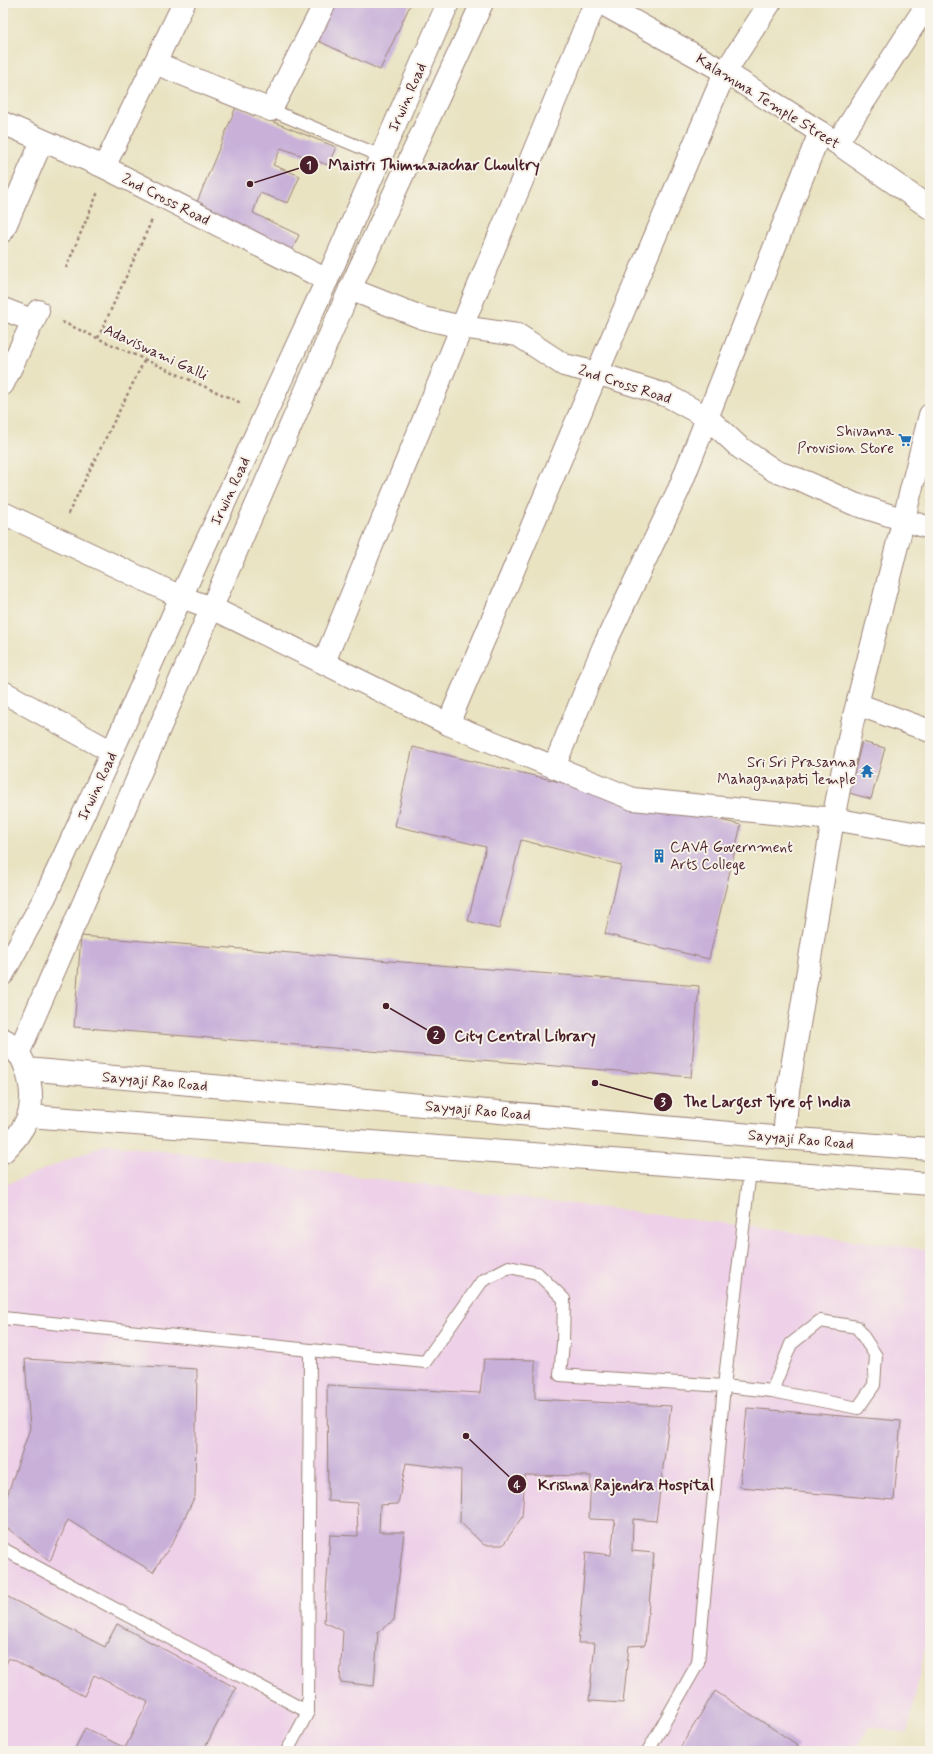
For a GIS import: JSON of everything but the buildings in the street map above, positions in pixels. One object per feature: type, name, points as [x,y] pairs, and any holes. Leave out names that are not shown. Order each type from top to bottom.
[{"type":"street","points":[[106,168],[184,3]]},
{"type":"street","points":[[155,63],[271,110],[325,3]]},
{"type":"street","name":"Irwin Road","points":[[3,974],[45,897],[112,752],[181,597],[327,280],[448,3]]},
{"type":"street","points":[[22,1062],[212,608],[350,289],[482,3]]},
{"type":"street","points":[[324,662],[595,3]]},
{"type":"street","name":"Kalamma Temple Street","points":[[601,3],[725,72],[828,138],[930,208]]},
{"type":"street","points":[[448,724],[725,72],[770,3]]},
{"type":"street","points":[[554,767],[603,648],[679,489],[828,138],[928,3]]},
{"type":"street","name":"2nd Cross Road","points":[[3,123],[106,168],[327,280]]},
{"type":"street","points":[[3,231],[42,141]]},
{"type":"street","name":"2nd Cross Road","points":[[350,289],[422,318],[462,327],[518,335],[564,365],[597,373],[668,396],[708,418],[739,447],[775,471],[806,482],[854,504],[930,528]]},
{"type":"street","points":[[3,309],[36,316],[3,384]]},
{"type":"street","points":[[784,1138],[788,1091],[833,819],[857,704],[930,415]]},
{"type":"street","points":[[3,513],[181,597],[212,608],[448,724],[633,799],[833,819],[930,836]]},
{"type":"street","points":[[3,692],[112,752]]},
{"type":"street","points":[[857,704],[930,732]]},
{"type":"street","points":[[3,1039],[8,1041],[22,1062],[31,1092],[28,1116],[18,1137],[3,1152]]},
{"type":"street","name":"Sayyaji Rao Road","points":[[22,1062],[784,1138],[930,1148]]},
{"type":"street","points":[[28,1116],[930,1184]]},
{"type":"lane","points":[[271,110],[381,156]]},
{"type":"lane","points":[[648,1751],[698,1663],[724,1386],[750,1170]]},
{"type":"lane","points":[[3,1318],[425,1362],[482,1281],[509,1267],[537,1272],[564,1299],[564,1343],[560,1375],[724,1386],[772,1391],[858,1408],[874,1385],[876,1356],[858,1327],[820,1320],[791,1344],[772,1391]]},
{"type":"lane","points":[[287,1751],[308,1712],[310,1350]]},
{"type":"lane","points":[[3,1549],[308,1712]]},
{"type":"path","points":[[66,268],[106,168]]},
{"type":"path","points":[[98,338],[163,197]]},
{"type":"path","name":"Adaviswami Galli","points":[[36,316],[98,338],[265,414]]},
{"type":"path","points":[[56,538],[145,359]]},
{"type":"shaded area","points":[[107,1144],[930,1250],[930,1622],[908,1733],[870,1726],[854,1751],[3,1751],[3,1186]]},
{"type":"place","name":"Maistri Thimmaiachar Choultry","points":[[250,184]]},
{"type":"place","name":"Shivanna Provision Store","points":[[905,440]]},
{"type":"place","name":"Sri Sri Prasanna Mahaganapati Temple","points":[[867,771]]},
{"type":"place","name":"CAVA Government Arts College","points":[[659,856]]},
{"type":"place","name":"City Central Library","points":[[386,1006]]},
{"type":"place","name":"The Largest Tyre of India","points":[[595,1083]]},
{"type":"place","name":"Krishna Rajendra Hospital","points":[[466,1436]]}]
